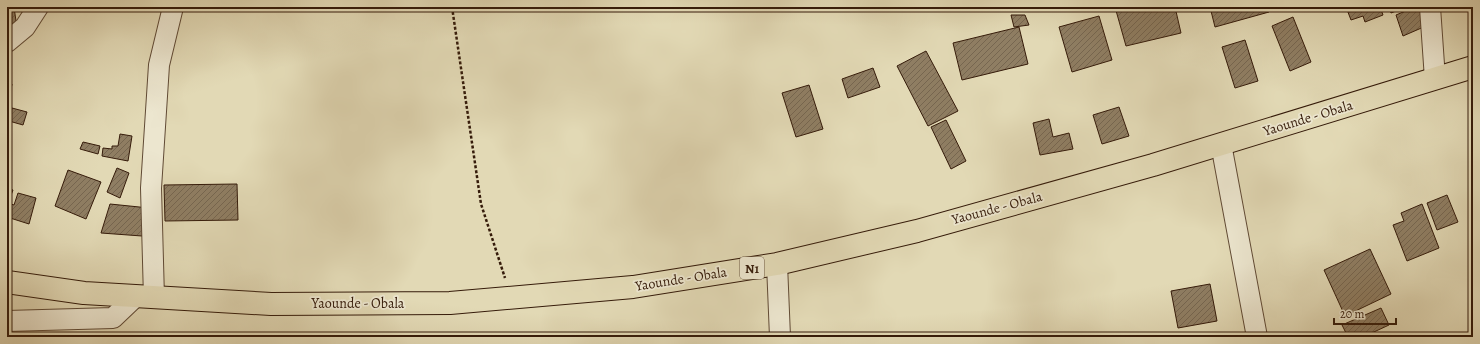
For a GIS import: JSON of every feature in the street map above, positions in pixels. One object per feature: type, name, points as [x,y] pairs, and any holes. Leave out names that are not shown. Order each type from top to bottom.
[{"type":"highway","name":"Yaounde - Obala","points":[[7,282],[84,293],[271,304],[450,303],[633,288],[777,264],[917,231],[1146,168],[1473,67]]},
{"type":"street","points":[[7,42],[26,27],[38,7]]},
{"type":"street","points":[[7,320],[113,318],[145,297],[159,65],[173,7]]},
{"type":"street","points":[[1430,7],[1435,79]]},
{"type":"street","points":[[1221,144],[1257,337]]},
{"type":"street","points":[[777,264],[780,337]]},
{"type":"path","points":[[452,7],[482,204],[511,298]]},
{"type":"building","points":[[7,7],[14,7],[17,28],[7,29]]},
{"type":"building","points":[[1115,7],[1175,7],[1181,33],[1126,46]]},
{"type":"building","points":[[1210,7],[1268,7],[1269,12],[1215,27]]},
{"type":"building","points":[[1293,7],[1306,7],[1293,11]]},
{"type":"building","points":[[1346,7],[1380,7],[1383,15],[1365,22],[1363,16],[1351,20]]},
{"type":"building","points":[[1389,7],[1406,7],[1391,13]]},
{"type":"building","points":[[1415,7],[1420,7],[1426,26],[1403,36],[1396,15]]},
{"type":"building","points":[[1011,15],[1025,15],[1029,25],[1014,27]]},
{"type":"building","points":[[1099,16],[1112,60],[1072,72],[1059,27]]},
{"type":"building","points":[[1293,17],[1311,62],[1290,71],[1272,26]]},
{"type":"building","points":[[1019,27],[1028,64],[962,80],[953,43]]},
{"type":"building","points":[[1245,40],[1258,81],[1235,88],[1222,47]]},
{"type":"building","points":[[926,51],[958,111],[928,126],[897,66]]},
{"type":"building","points":[[873,68],[880,87],[848,98],[842,79]]},
{"type":"building","points":[[7,83],[12,84],[7,111]]},
{"type":"building","points":[[809,85],[823,129],[796,137],[782,93]]},
{"type":"building","points":[[1119,107],[1129,136],[1102,144],[1093,115]]},
{"type":"building","points":[[12,108],[27,112],[23,125],[9,121]]},
{"type":"building","points":[[1049,119],[1053,137],[1069,133],[1073,149],[1040,155],[1033,123]]},
{"type":"building","points":[[946,120],[966,161],[951,169],[931,127]]},
{"type":"building","points":[[120,134],[132,136],[128,161],[102,156],[103,148],[112,149],[112,146],[118,146]]},
{"type":"building","points":[[83,142],[100,146],[98,154],[80,149]]},
{"type":"building","points":[[117,168],[129,173],[120,198],[107,192]]},
{"type":"building","points":[[68,170],[101,182],[86,219],[55,206]]},
{"type":"building","points":[[237,184],[238,220],[165,221],[164,185]]},
{"type":"building","points":[[7,188],[13,190],[8,203],[14,205],[18,193],[36,198],[29,224],[7,217]]},
{"type":"building","points":[[1447,195],[1458,222],[1437,230],[1427,203]]},
{"type":"building","points":[[110,204],[149,208],[142,236],[101,233]]},
{"type":"building","points":[[1422,204],[1439,248],[1407,261],[1393,225],[1404,221],[1401,213]]},
{"type":"building","points":[[1370,249],[1391,294],[1345,316],[1324,270]]},
{"type":"building","points":[[1210,284],[1217,321],[1178,328],[1171,291]]},
{"type":"building","points":[[1381,308],[1389,325],[1363,337],[1348,337],[1342,325]]}]
